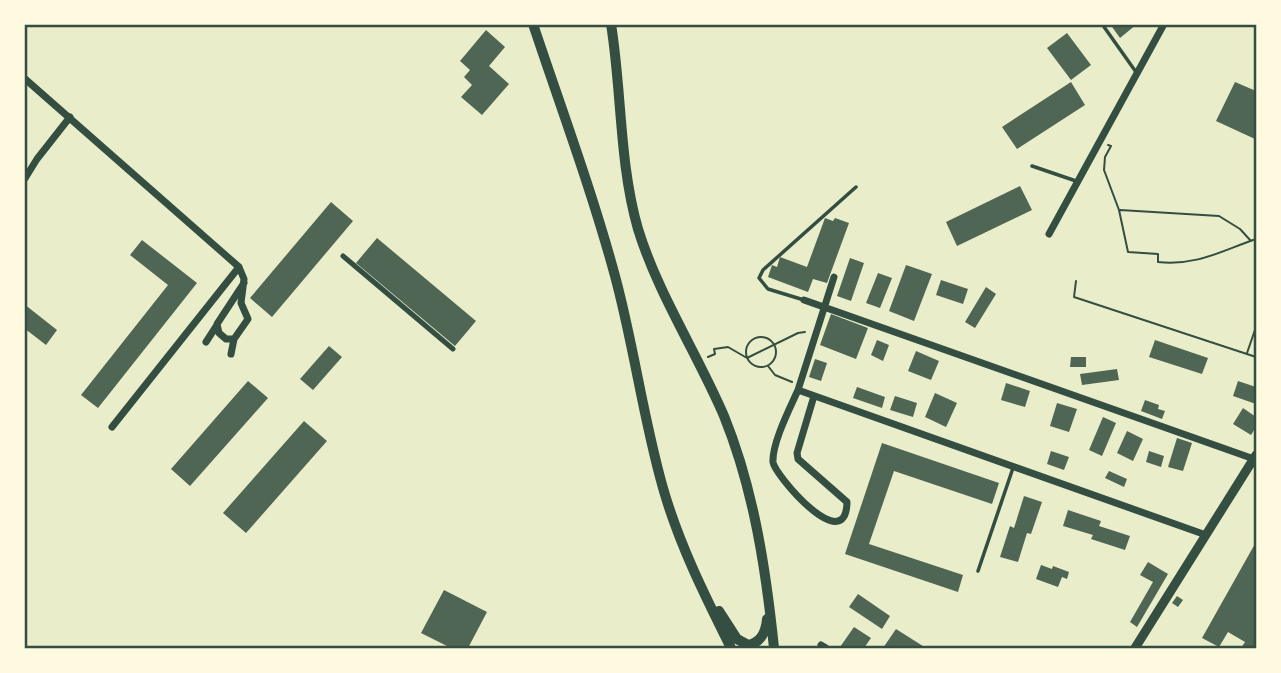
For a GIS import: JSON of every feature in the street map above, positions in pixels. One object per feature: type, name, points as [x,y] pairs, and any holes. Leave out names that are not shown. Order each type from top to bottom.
[{"type":"main road","points":[[533,24],[611,262],[663,488],[699,583],[731,649]]},
{"type":"main road","points":[[611,24],[624,158],[635,217],[652,266],[698,360],[738,454],[751,500],[765,573],[774,649]]},
{"type":"main road","points":[[699,583],[737,639],[752,645],[762,636],[768,621],[765,573]]},
{"type":"street","points":[[1049,234],[1164,24]]},
{"type":"street","points":[[24,78],[239,267],[244,276],[241,303],[248,319],[234,339],[231,354]]},
{"type":"street","points":[[24,180],[70,117]]},
{"type":"street","points":[[343,256],[453,349]]},
{"type":"street","points":[[112,427],[239,267]]},
{"type":"street","points":[[814,396],[797,456],[803,466],[847,502],[845,513],[837,521],[831,522],[821,518],[781,477],[773,464],[775,449],[799,387],[834,277]]},
{"type":"street","points":[[206,342],[244,283]]},
{"type":"street","points":[[804,300],[1255,457],[1135,649]]},
{"type":"street","points":[[217,324],[220,335],[234,339]]},
{"type":"street","points":[[799,387],[814,396],[1206,535]]},
{"type":"lane","points":[[1102,24],[1138,74]]},
{"type":"lane","points":[[1032,166],[1078,182]]},
{"type":"lane","points":[[804,300],[768,289],[759,278],[763,270],[856,187]]},
{"type":"lane","points":[[978,571],[1013,468]]},
{"type":"path","points":[[1101,140],[1111,146],[1105,157],[1104,170],[1119,210],[1128,251],[1157,254],[1158,262],[1172,264],[1201,260],[1256,239]]},
{"type":"path","points":[[1119,210],[1219,216],[1240,229],[1251,241]]},
{"type":"path","points":[[1076,281],[1074,297],[1256,358]]},
{"type":"path","points":[[1247,354],[1256,327]]},
{"type":"path","points":[[747,358],[798,332],[817,330]]},
{"type":"path","points":[[698,360],[715,354],[714,349],[728,347],[758,366],[767,365],[775,355],[774,346],[767,339],[757,338],[747,348],[747,358]]},
{"type":"path","points":[[767,365],[775,375],[799,387]]},
{"type":"building","points":[[1110,24],[1137,24],[1120,38]]},
{"type":"building","points":[[486,30],[505,47],[489,66],[509,84],[482,115],[461,97],[472,85],[464,77],[470,70],[460,61]]},
{"type":"building","points":[[1067,33],[1091,65],[1071,80],[1047,48]]},
{"type":"building","points":[[1071,82],[1085,105],[1017,149],[1002,127]]},
{"type":"building","points":[[1235,82],[1256,91],[1255,139],[1216,121]]},
{"type":"building","points":[[1020,186],[1032,210],[957,246],[946,222]]},
{"type":"building","points":[[331,202],[353,221],[272,317],[250,298]]},
{"type":"building","points":[[825,218],[849,223],[827,283],[813,279],[808,292],[768,277],[772,265],[777,267],[780,257],[807,267]]},
{"type":"building","points":[[377,238],[476,321],[455,346],[356,263]]},
{"type":"building","points":[[142,240],[197,283],[98,408],[81,395],[168,285],[130,255]]},
{"type":"building","points":[[850,258],[864,263],[851,301],[837,296]]},
{"type":"building","points":[[906,265],[932,274],[914,321],[889,311]]},
{"type":"building","points":[[878,273],[892,278],[880,308],[866,303]]},
{"type":"building","points":[[941,280],[968,289],[963,304],[936,295]]},
{"type":"building","points":[[986,287],[996,294],[975,328],[965,322]]},
{"type":"building","points":[[24,304],[57,330],[46,345],[24,328]]},
{"type":"building","points":[[831,314],[868,328],[856,359],[820,345]]},
{"type":"building","points":[[877,340],[889,345],[883,361],[871,355]]},
{"type":"building","points":[[1155,340],[1208,358],[1202,374],[1149,357]]},
{"type":"building","points":[[329,346],[342,357],[313,390],[300,379]]},
{"type":"building","points":[[916,351],[939,361],[931,380],[908,371]]},
{"type":"building","points":[[1071,357],[1086,357],[1086,367],[1070,367]]},
{"type":"building","points":[[815,359],[827,363],[821,381],[809,377]]},
{"type":"building","points":[[1117,369],[1119,380],[1082,385],[1080,374]]},
{"type":"building","points":[[248,381],[268,398],[190,486],[171,469]]},
{"type":"building","points":[[1238,381],[1256,387],[1256,404],[1233,396]]},
{"type":"building","points":[[1006,383],[1030,391],[1025,407],[1001,400]]},
{"type":"building","points":[[857,387],[885,397],[882,408],[853,398]]},
{"type":"building","points":[[935,393],[957,403],[946,427],[925,417]]},
{"type":"building","points":[[895,396],[917,403],[913,417],[890,410]]},
{"type":"building","points":[[1145,400],[1159,405],[1158,409],[1165,411],[1162,419],[1141,411]]},
{"type":"building","points":[[1057,403],[1077,409],[1069,432],[1050,426]]},
{"type":"building","points":[[1243,408],[1256,417],[1256,427],[1251,435],[1233,424]]},
{"type":"building","points":[[1103,417],[1116,423],[1102,456],[1089,450]]},
{"type":"building","points":[[304,421],[327,441],[246,533],[223,513]]},
{"type":"building","points":[[1127,431],[1143,439],[1133,461],[1117,453]]},
{"type":"building","points":[[1177,438],[1192,443],[1183,471],[1168,467]]},
{"type":"building","points":[[882,443],[999,483],[992,504],[894,471],[869,544],[963,575],[958,592],[845,554]]},
{"type":"building","points":[[1051,451],[1069,457],[1064,470],[1047,464]]},
{"type":"building","points":[[1149,451],[1164,456],[1161,467],[1146,462]]},
{"type":"building","points":[[1109,471],[1127,479],[1124,487],[1105,478]]},
{"type":"building","points":[[1024,496],[1042,502],[1031,534],[1027,533],[1018,562],[1000,557],[1010,526],[1014,528]]},
{"type":"building","points":[[1068,510],[1101,521],[1099,526],[1130,536],[1125,550],[1091,539],[1093,535],[1063,526]]},
{"type":"building","points":[[1256,542],[1256,648],[1241,648],[1245,642],[1228,632],[1219,647],[1202,638]]},
{"type":"building","points":[[1148,562],[1168,574],[1137,627],[1130,622],[1153,582],[1140,575]]},
{"type":"building","points":[[1041,565],[1069,572],[1067,579],[1062,577],[1058,587],[1036,579]]},
{"type":"building","points":[[444,590],[487,612],[468,648],[451,648],[421,633]]},
{"type":"building","points":[[858,594],[890,616],[882,629],[849,607]]},
{"type":"building","points":[[1177,596],[1183,600],[1178,607],[1172,603]]},
{"type":"building","points":[[854,627],[871,638],[864,648],[840,647]]},
{"type":"building","points":[[896,629],[926,648],[883,648]]}]
